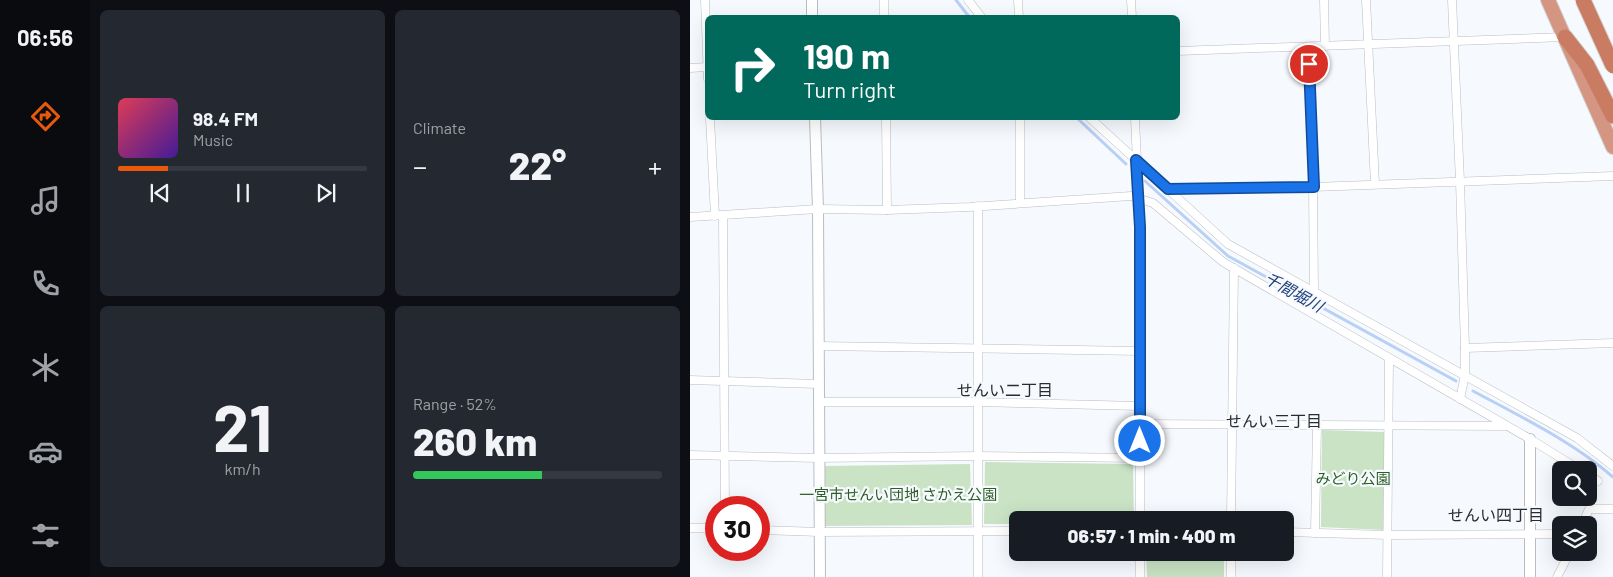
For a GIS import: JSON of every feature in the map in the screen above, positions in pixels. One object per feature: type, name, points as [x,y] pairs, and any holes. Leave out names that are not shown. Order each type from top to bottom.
[{"type":"highway","points":[[1548,0],[1613,147]]},
{"type":"highway","points":[[1582,0],[1613,70]]},
{"type":"highway","points":[[1582,0],[1613,66]]},
{"type":"highway","points":[[1565,37],[1587,65],[1613,116]]},
{"type":"street","points":[[705,0],[705,15]]},
{"type":"street","points":[[812,0],[812,15]]},
{"type":"street","points":[[884,0],[884,15]]},
{"type":"street","points":[[968,0],[980,15]]},
{"type":"street","points":[[1018,0],[1019,15]]},
{"type":"street","points":[[1132,0],[1132,15]]},
{"type":"street","points":[[1324,0],[1325,46]]},
{"type":"street","points":[[1366,0],[1375,184]]},
{"type":"street","points":[[1452,0],[1465,348],[1465,375],[1460,399]]},
{"type":"street","points":[[1180,51],[1565,37]]},
{"type":"street","points":[[1598,37],[1613,37]]},
{"type":"street","points":[[1308,47],[1314,187],[1314,290]]},
{"type":"street","points":[[690,68],[705,68]]},
{"type":"street","points":[[710,120],[719,216],[725,496]]},
{"type":"street","points":[[815,120],[818,209],[820,577]]},
{"type":"street","points":[[886,120],[887,210]]},
{"type":"street","points":[[1020,120],[1020,203]]},
{"type":"street","points":[[1092,120],[1228,244],[1314,290],[1577,438],[1613,466]]},
{"type":"street","points":[[1135,120],[1140,227],[1140,511]]},
{"type":"street","points":[[1168,189],[1314,187],[1613,176]]},
{"type":"street","points":[[690,217],[818,209],[887,210],[978,206],[1131,196],[1153,203],[1223,262],[1565,461]]},
{"type":"street","points":[[978,206],[978,577]]},
{"type":"street","points":[[1231,511],[1234,268]]},
{"type":"street","points":[[1465,348],[1613,343]]},
{"type":"street","points":[[818,346],[1140,351]]},
{"type":"street","points":[[1387,577],[1389,359]]},
{"type":"street","points":[[690,380],[818,384]]},
{"type":"street","points":[[818,402],[978,402],[1140,406]]},
{"type":"street","points":[[1140,424],[1508,426]]},
{"type":"street","points":[[1315,533],[1317,426]]},
{"type":"street","points":[[1530,439],[1530,577]]},
{"type":"street","points":[[690,455],[818,458],[978,456],[1140,458]]},
{"type":"street","points":[[1586,516],[1589,509],[1613,509]]},
{"type":"street","points":[[690,528],[705,528]]},
{"type":"street","points":[[770,530],[819,532],[1009,531]]},
{"type":"street","points":[[1294,532],[1388,535],[1552,534]]},
{"type":"street","points":[[1140,561],[1140,577]]},
{"type":"street","points":[[1231,561],[1231,577]]},
{"type":"street","points":[[1557,577],[1565,561]]},
{"type":"green space","name":"みどり公園","points":[[1322,430],[1385,432],[1384,530],[1321,527]]},
{"type":"green space","points":[[985,462],[1133,464],[1134,511],[1009,511],[1009,524],[984,524]]},
{"type":"green space","name":"一宮市せんい団地 さかえ公園","points":[[970,464],[972,525],[819,526],[825,524],[825,466]]},
{"type":"green space","points":[[1146,561],[1224,561],[1224,577],[1147,577]]},
{"type":"waterway","name":"千間堀川","points":[[956,0],[968,15]]},
{"type":"waterway","name":"千間堀川","points":[[1079,120],[1126,164]]},
{"type":"waterway","name":"千間堀川","points":[[1145,181],[1228,256],[1456,381]]},
{"type":"waterway","name":"千間堀川","points":[[1473,391],[1528,420],[1581,452],[1613,477]]},
{"type":"district","name":"せんい二丁目","points":[[1005,390]]},
{"type":"district","name":"せんい三丁目","points":[[1274,421]]},
{"type":"district","name":"せんい四丁目","points":[[1496,515]]},
{"type":"route","points":[[1140,441],[1140,227],[1136,160],[1168,189],[1314,187],[1309,64]]}]
